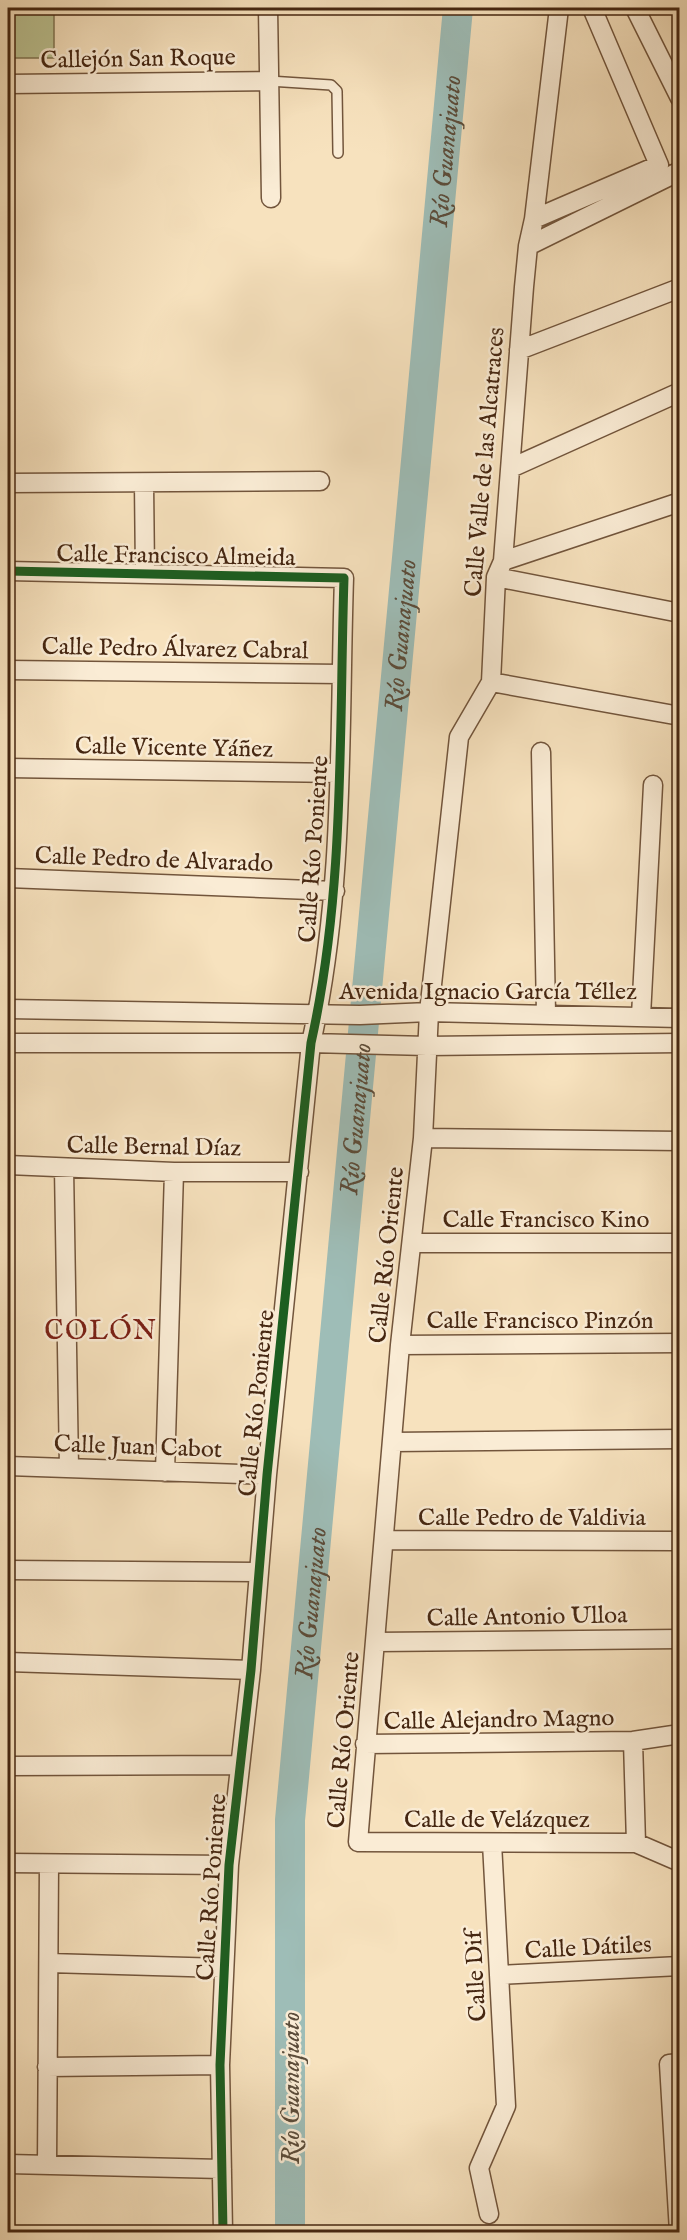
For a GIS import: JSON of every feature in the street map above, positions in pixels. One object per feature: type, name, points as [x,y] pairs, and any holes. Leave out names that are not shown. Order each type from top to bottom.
[{"type":"street","points":[[268,8],[271,198]]},
{"type":"street","name":"Calle Valle de las Alcatraces","points":[[491,682],[511,468],[528,246],[534,219],[559,8]]},
{"type":"street","points":[[534,219],[659,165],[592,8]]},
{"type":"street","points":[[635,8],[680,98]]},
{"type":"street","name":"Callejón San Roque","points":[[8,84],[269,81]]},
{"type":"street","points":[[528,246],[678,173]]},
{"type":"street","points":[[519,350],[680,288]]},
{"type":"street","points":[[511,468],[680,392]]},
{"type":"street","points":[[8,483],[320,481]]},
{"type":"street","points":[[144,483],[145,573]]},
{"type":"street","points":[[500,569],[680,502]]},
{"type":"street","points":[[500,569],[680,613]]},
{"type":"street","name":"Calle Francisco Almeida","points":[[8,571],[344,578]]},
{"type":"street","name":"Calle Río Poniente","points":[[223,2232],[220,2065],[229,1865],[299,1172],[335,891],[344,578]]},
{"type":"street","name":"Calle Pedro Álvarez Cabral","points":[[8,670],[341,674]]},
{"type":"street","points":[[491,682],[680,716]]},
{"type":"street","name":"Calle Río Oriente","points":[[358,1842],[400,1345],[423,1138],[421,1012],[459,737],[491,682]]},
{"type":"street","points":[[541,752],[546,1013]]},
{"type":"street","name":"Calle Vicente Yáñez","points":[[8,768],[339,773]]},
{"type":"street","points":[[641,1016],[653,785]]},
{"type":"street","name":"Calle Pedro de Alvarado","points":[[8,878],[335,891]]},
{"type":"street","name":"Avenida Ignacio García Téllez","points":[[8,1009],[360,1016],[421,1012],[680,1017]]},
{"type":"street","points":[[8,1042],[420,1046],[680,1043]]},
{"type":"street","points":[[423,1138],[680,1141]]},
{"type":"street","name":"Calle Bernal Díaz","points":[[8,1164],[174,1172],[299,1172]]},
{"type":"street","points":[[64,1168],[69,1467]]},
{"type":"street","points":[[165,1472],[174,1172]]},
{"type":"street","name":"Calle Francisco Kino","points":[[412,1243],[680,1243]]},
{"type":"street","name":"Calle Francisco Pinzón","points":[[400,1345],[680,1343]]},
{"type":"street","points":[[393,1442],[680,1439]]},
{"type":"street","name":"Calle Juan Cabot","points":[[8,1466],[267,1475]]},
{"type":"street","name":"Calle Pedro de Valdivia","points":[[385,1540],[680,1541]]},
{"type":"street","points":[[8,1570],[259,1572]]},
{"type":"street","name":"Calle Antonio Ulloa","points":[[375,1642],[680,1639]]},
{"type":"street","points":[[8,1662],[250,1670]]},
{"type":"street","name":"Calle Alejandro Magno","points":[[365,1744],[633,1741],[680,1734]]},
{"type":"street","name":"Calle Alejandro Magno","points":[[633,1741],[636,1843]]},
{"type":"street","points":[[8,1766],[240,1765]]},
{"type":"street","name":"Calle de Velázquez","points":[[358,1842],[636,1843]]},
{"type":"street","name":"Calle Dif","points":[[489,2214],[479,2168],[506,2106],[492,1843]]},
{"type":"street","points":[[636,1843],[680,1862]]},
{"type":"street","points":[[8,1863],[229,1865]]},
{"type":"street","points":[[48,2165],[49,1864]]},
{"type":"street","points":[[49,1964],[223,1968]]},
{"type":"street","name":"Calle Dátiles","points":[[499,1975],[680,1966]]},
{"type":"street","points":[[678,2232],[677,2161],[669,2064],[680,2063]]},
{"type":"street","points":[[47,2067],[220,2065]]},
{"type":"street","points":[[8,2164],[222,2169]]},
{"type":"lane","points":[[269,81],[331,85],[337,91],[338,153]]},
{"type":"green space","points":[[8,8],[54,8],[54,58],[8,58]]},
{"type":"waterway","name":"Río Guanajuato","points":[[290,2232],[290,1820],[458,8]]},
{"type":"cycle path","points":[[8,571],[344,578],[338,812],[330,928],[311,1043],[267,1475],[251,1670],[229,1865],[220,2065],[223,2232]]},
{"type":"district","name":"COLÓN","points":[[101,1330]]}]
